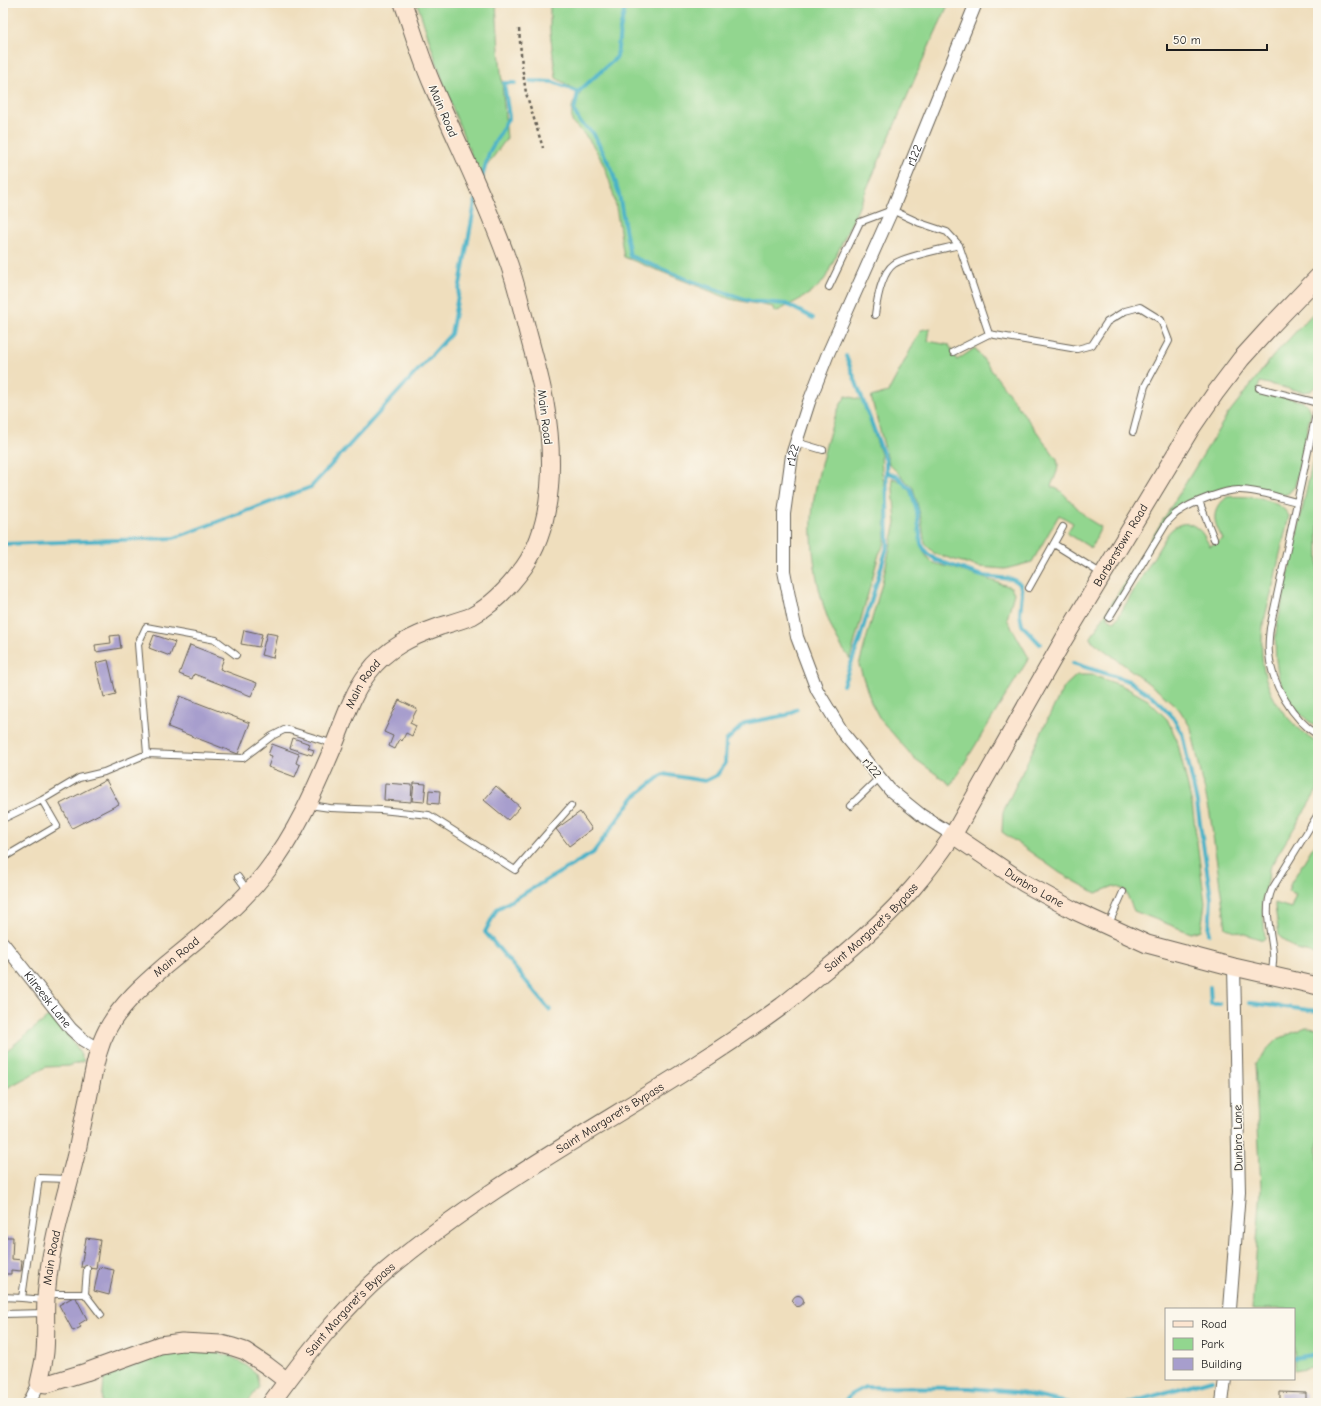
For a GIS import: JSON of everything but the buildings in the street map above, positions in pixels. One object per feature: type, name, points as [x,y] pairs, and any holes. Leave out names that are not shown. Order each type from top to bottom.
[{"type":"main road","name":"Main Road","points":[[39,1383],[46,1349],[46,1302],[52,1252],[70,1179],[98,1049],[108,1029],[123,1006],[145,984],[249,892],[283,851],[307,805],[356,692],[369,671],[385,654],[405,641],[427,631],[472,616],[503,592],[527,563],[544,522],[548,500],[550,470],[546,407],[540,378],[508,261],[430,80],[403,3]]},
{"type":"main road","name":"Barberstown Road","points":[[953,835],[1064,639],[1164,472],[1216,392],[1241,359],[1318,277]]},
{"type":"main road","name":"Dunbro Lane","points":[[953,835],[1024,883],[1073,910],[1147,944],[1234,967],[1318,986]]},
{"type":"main road","name":"Saint Margaret's Bypass","points":[[271,1403],[321,1338],[356,1300],[385,1272],[475,1204],[574,1139],[735,1039],[790,1000],[858,944],[890,912],[936,860],[953,835]]},
{"type":"main road","points":[[39,1383],[47,1384],[86,1372],[160,1345],[182,1342],[221,1344],[245,1351],[287,1381]]},
{"type":"street","name":"r122","points":[[953,835],[921,815],[890,790],[843,733],[817,690],[797,637],[784,571],[784,514],[792,455],[809,402],[827,356],[892,210],[976,3]]},
{"type":"street","name":"Kilreesk Lane","points":[[3,943],[71,1029],[83,1040],[98,1049]]},
{"type":"street","name":"Dunbro Lane","points":[[1230,1308],[1239,1192],[1234,967]]},
{"type":"street","points":[[1222,1403],[1225,1380]]},
{"type":"street","points":[[29,1403],[39,1383]]},
{"type":"lane","points":[[829,287],[860,222],[892,210],[920,223],[947,232],[959,245],[989,334]]},
{"type":"lane","points":[[875,314],[883,278],[894,264],[906,258],[959,245]]},
{"type":"lane","points":[[953,352],[989,334],[1077,349],[1092,345],[1107,322],[1125,311],[1140,307],[1162,320],[1169,340],[1145,386],[1133,432]]},
{"type":"lane","points":[[1259,388],[1318,404],[1315,430],[1297,502],[1270,628],[1269,654],[1274,676],[1285,701],[1299,720],[1318,735]]},
{"type":"lane","points":[[796,442],[823,450]]},
{"type":"lane","points":[[1109,618],[1168,521],[1180,510],[1199,501],[1239,489],[1297,502]]},
{"type":"lane","points":[[1199,501],[1214,539]]},
{"type":"lane","points":[[1029,588],[1063,527]]},
{"type":"lane","points":[[1054,544],[1103,574]]},
{"type":"lane","points":[[147,754],[138,644],[146,627],[216,640],[236,655]]},
{"type":"lane","points":[[3,819],[42,800],[79,778],[104,772],[147,754],[243,758],[272,736],[286,729],[334,744]]},
{"type":"lane","points":[[850,806],[880,777]]},
{"type":"lane","points":[[3,858],[57,826],[42,800]]},
{"type":"lane","points":[[307,805],[429,815],[515,870],[571,806]]},
{"type":"lane","points":[[1271,976],[1273,955],[1267,907],[1269,897],[1272,889],[1318,814]]},
{"type":"lane","points":[[238,877],[249,892]]},
{"type":"lane","points":[[1108,926],[1123,892]]},
{"type":"lane","points":[[22,1298],[39,1178],[70,1179]]},
{"type":"lane","points":[[87,1269],[85,1294],[101,1315]]},
{"type":"lane","points":[[3,1314],[46,1302],[85,1294]]},
{"type":"lane","points":[[3,1297],[22,1298],[46,1302]]},
{"type":"path","points":[[519,29],[526,92],[543,148]]},
{"type":"green space","points":[[417,3],[496,3],[507,138],[481,174],[471,155],[447,94]]},
{"type":"green space","points":[[550,3],[949,3],[858,209],[826,277],[817,288],[799,300],[774,312],[773,307],[730,299],[624,257],[617,211],[610,182],[598,153],[585,135],[572,122],[572,106],[581,93],[556,78],[550,32]]},
{"type":"green space","points":[[1318,308],[1317,384],[1311,391],[1303,392],[1260,382],[1257,391],[1301,401],[1309,406],[1311,412],[1295,486],[1289,493],[1284,495],[1246,486],[1226,487],[1188,500],[1179,506],[1171,515],[1107,617],[1115,622],[1167,535],[1173,528],[1180,524],[1193,525],[1201,532],[1210,546],[1223,539],[1215,522],[1215,517],[1218,507],[1227,497],[1252,497],[1261,499],[1278,505],[1289,516],[1264,621],[1262,633],[1262,656],[1268,686],[1283,712],[1305,734],[1318,744],[1318,789],[1269,869],[1268,881],[1262,901],[1265,938],[1263,940],[1226,928],[1210,814],[1191,728],[1179,709],[1161,693],[1090,639],[1228,414],[1274,355]]},
{"type":"green space","points":[[930,328],[928,341],[949,345],[957,360],[975,348],[1057,459],[1057,469],[1051,486],[1061,491],[1088,519],[1101,527],[1091,548],[1067,533],[1073,523],[1059,515],[1032,562],[1005,569],[979,567],[935,554],[926,545],[913,488],[889,464],[871,397],[888,392],[921,330]]},
{"type":"green space","points":[[846,396],[862,400],[881,454],[882,473],[886,491],[885,543],[879,554],[850,659],[841,646],[826,614],[817,577],[812,539],[813,506],[820,470],[831,428]]},
{"type":"green space","points":[[1318,443],[1318,728],[1297,710],[1286,694],[1279,677],[1276,663],[1275,645],[1276,631],[1316,446]]},
{"type":"green space","points":[[892,478],[903,483],[910,492],[914,504],[921,543],[925,554],[932,562],[1011,587],[1014,593],[1007,619],[1029,658],[951,785],[914,758],[880,719],[871,702],[859,665],[881,587],[896,522]]},
{"type":"green space","points":[[1077,675],[1092,675],[1123,686],[1148,700],[1167,719],[1177,740],[1192,804],[1205,903],[1201,930],[1191,933],[1134,911],[1125,890],[1114,886],[1096,893],[1060,873],[1002,832],[1003,812],[1060,694],[1066,685]]},
{"type":"green space","points":[[1318,838],[1318,955],[1297,950],[1280,937],[1275,903],[1291,908],[1296,894],[1288,891],[1291,883]]},
{"type":"green space","points":[[52,1014],[76,1046],[84,1061],[69,1066],[46,1067],[3,1090],[3,1048],[6,1051]]},
{"type":"green space","points":[[1306,1027],[1318,1028],[1318,1366],[1295,1370],[1295,1308],[1252,1308],[1261,1189],[1255,1063],[1278,1039]]},
{"type":"green space","points":[[204,1350],[230,1356],[256,1373],[259,1387],[247,1403],[102,1403],[104,1379],[150,1359],[180,1351]]},
{"type":"waterway","points":[[626,3],[620,30],[617,57],[578,92],[574,111],[580,122],[593,133],[612,170],[619,194],[630,256],[694,282],[750,301],[786,304],[813,318]]},
{"type":"waterway","points":[[530,81],[553,82],[578,92]]},
{"type":"waterway","points":[[481,181],[489,153],[509,117],[504,83],[515,83]]},
{"type":"waterway","points":[[3,544],[174,538],[311,487],[451,334],[476,197]]},
{"type":"waterway","points":[[843,685],[859,642],[888,544],[886,461],[846,356]]},
{"type":"waterway","points":[[887,472],[898,477],[911,490],[917,511],[921,544],[927,553],[936,560],[982,576],[1012,579],[1020,584],[1022,592],[1020,614],[1022,625],[1040,644]]},
{"type":"waterway","points":[[1073,663],[1129,681],[1155,698],[1172,716],[1182,733],[1197,803],[1211,898],[1209,934]]},
{"type":"waterway","points":[[550,1010],[485,932],[497,909],[593,853],[634,797],[663,774],[705,781],[717,775],[725,764],[726,741],[745,723],[787,715],[797,709]]},
{"type":"waterway","points":[[1210,987],[1211,1004],[1220,1004]]},
{"type":"waterway","points":[[1250,1003],[1318,1011]]},
{"type":"waterway","points":[[1295,1358],[1318,1354]]},
{"type":"waterway","points":[[1129,1403],[1209,1380]]},
{"type":"waterway","points":[[843,1403],[850,1395],[865,1387],[970,1388],[1015,1392],[1068,1403]]}]
